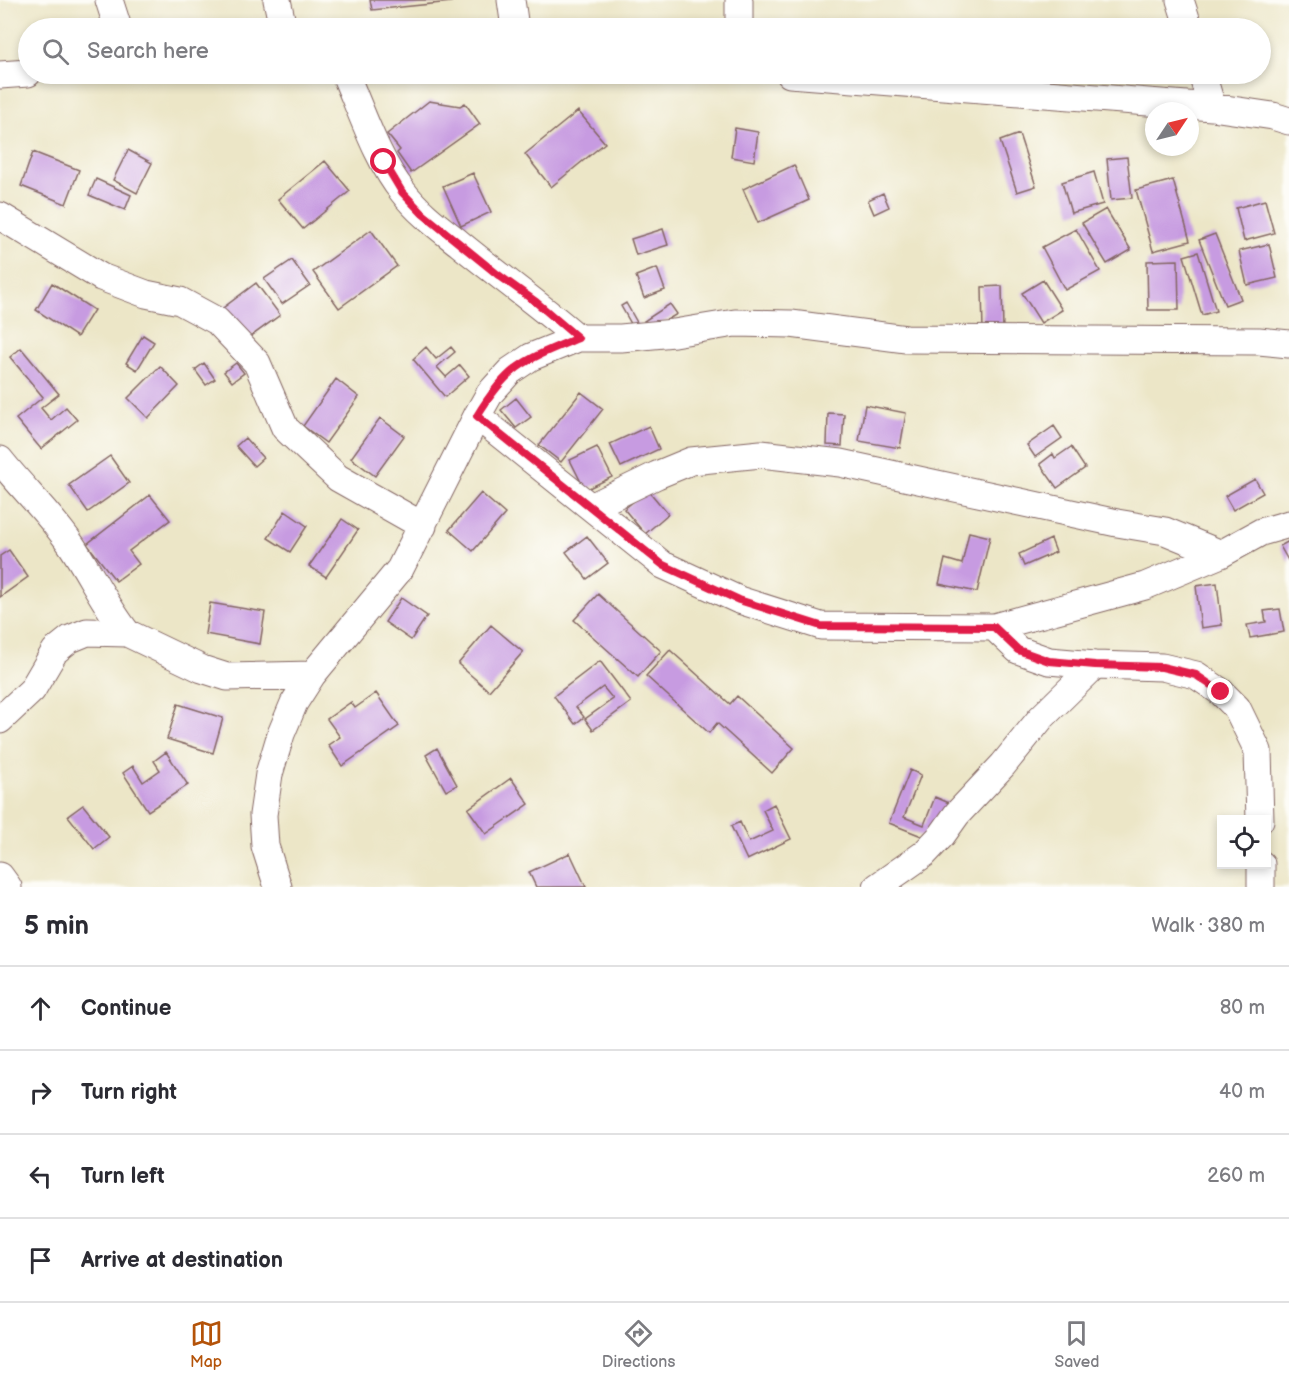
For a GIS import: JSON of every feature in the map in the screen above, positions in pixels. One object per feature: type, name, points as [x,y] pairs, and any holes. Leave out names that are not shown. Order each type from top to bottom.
[{"type":"street","points":[[109,0],[115,18]]},
{"type":"street","points":[[277,0],[281,18]]},
{"type":"street","points":[[511,0],[514,18]]},
{"type":"street","points":[[739,0],[739,18]]},
{"type":"street","points":[[1180,0],[1186,18]]},
{"type":"street","points":[[0,75],[18,74]]},
{"type":"street","points":[[349,84],[384,162],[402,192],[423,214],[497,274],[536,302],[578,338]]},
{"type":"street","points":[[918,84],[1212,107],[1273,116],[1289,121]]},
{"type":"street","points":[[1205,84],[1212,107]]},
{"type":"street","points":[[0,216],[101,277],[146,294],[180,301],[217,321],[257,363],[285,428],[338,478],[423,526]]},
{"type":"street","points":[[278,887],[266,846],[263,815],[269,774],[281,734],[294,703],[312,675],[400,569],[490,393],[510,371],[531,357],[578,338],[621,338],[674,333],[735,323],[791,324],[906,339],[1259,341],[1289,344]]},
{"type":"street","points":[[477,416],[663,565],[739,600],[821,626],[994,627],[1145,586],[1221,554],[1261,532],[1289,524]]},
{"type":"street","points":[[591,507],[691,461],[761,454],[840,463],[1117,523],[1165,531],[1221,554]]},
{"type":"street","points":[[0,460],[48,514],[65,537],[127,633]]},
{"type":"street","points":[[994,627],[1018,650],[1049,661],[1162,667],[1196,675],[1221,692],[1237,708],[1258,751],[1260,815]]},
{"type":"street","points":[[0,720],[32,690],[55,651],[70,639],[87,632],[127,633],[202,669],[227,677],[312,675]]},
{"type":"street","points":[[878,887],[924,854],[957,814],[1003,765],[1041,718],[1095,665]]},
{"type":"street","points":[[1261,869],[1261,887]]},
{"type":"street","points":[[0,876],[9,887]]},
{"type":"building","points":[[370,0],[451,0],[451,2],[372,10]]},
{"type":"building","points":[[429,101],[460,106],[465,103],[480,124],[411,173],[397,153],[400,150],[387,134]]},
{"type":"building","points":[[578,111],[605,143],[551,187],[525,154]]},
{"type":"building","points":[[735,128],[758,132],[754,161],[731,157]]},
{"type":"building","points":[[1019,134],[1036,186],[1017,192],[1000,141]]},
{"type":"building","points":[[128,150],[152,163],[137,193],[113,180]]},
{"type":"building","points":[[33,152],[79,170],[66,204],[21,186]]},
{"type":"building","points":[[1127,157],[1132,198],[1111,200],[1107,159]]},
{"type":"building","points":[[325,161],[350,191],[303,229],[278,199]]},
{"type":"building","points":[[794,165],[809,200],[758,223],[743,189]]},
{"type":"building","points":[[1094,172],[1103,204],[1071,213],[1062,182]]},
{"type":"building","points":[[473,173],[491,212],[461,226],[443,186]]},
{"type":"building","points":[[96,179],[131,195],[125,210],[89,195]]},
{"type":"building","points":[[1173,180],[1190,241],[1153,251],[1136,190]]},
{"type":"building","points":[[883,193],[889,207],[874,214],[868,200]]},
{"type":"building","points":[[1265,200],[1274,233],[1244,241],[1236,208]]},
{"type":"building","points":[[1106,209],[1131,250],[1107,264],[1082,223]]},
{"type":"building","points":[[663,229],[668,245],[636,255],[631,239]]},
{"type":"building","points":[[1076,229],[1100,271],[1065,290],[1042,247]]},
{"type":"building","points":[[371,230],[397,266],[339,308],[313,272]]},
{"type":"building","points":[[1215,234],[1241,299],[1225,305],[1199,240]]},
{"type":"building","points":[[1269,244],[1277,278],[1247,285],[1239,251]]},
{"type":"building","points":[[1198,252],[1216,311],[1202,315],[1184,256]]},
{"type":"building","points":[[292,260],[310,285],[282,304],[264,279]]},
{"type":"building","points":[[1178,260],[1179,310],[1148,310],[1147,261]]},
{"type":"building","points":[[657,268],[665,290],[644,298],[636,276]]},
{"type":"building","points":[[1043,280],[1062,310],[1041,323],[1022,293]]},
{"type":"building","points":[[52,283],[94,310],[77,337],[36,310]]},
{"type":"building","points":[[256,283],[280,315],[246,340],[223,308]]},
{"type":"building","points":[[1002,286],[1003,332],[983,332],[982,287]]},
{"type":"building","points":[[626,303],[643,333],[638,336],[621,306]]},
{"type":"building","points":[[670,304],[677,314],[650,330],[644,321]]},
{"type":"building","points":[[143,335],[154,342],[137,370],[126,363]]},
{"type":"building","points":[[426,347],[436,359],[451,347],[455,352],[437,367],[446,377],[460,365],[469,376],[445,397],[413,359]]},
{"type":"building","points":[[21,348],[59,394],[41,408],[51,420],[66,407],[77,420],[41,449],[16,419],[43,397],[10,357]]},
{"type":"building","points":[[204,363],[215,379],[206,385],[195,370]]},
{"type":"building","points":[[236,363],[244,373],[232,382],[224,372]]},
{"type":"building","points":[[160,366],[179,386],[148,418],[128,398]]},
{"type":"building","points":[[336,379],[359,397],[326,443],[303,426]]},
{"type":"building","points":[[581,392],[603,409],[561,462],[539,445]]},
{"type":"building","points":[[516,398],[531,417],[516,428],[501,410]]},
{"type":"building","points":[[865,405],[906,413],[900,448],[859,441]]},
{"type":"building","points":[[828,413],[844,414],[842,446],[827,445]]},
{"type":"building","points":[[380,418],[404,436],[375,476],[351,458]]},
{"type":"building","points":[[649,426],[659,449],[621,467],[610,444]]},
{"type":"building","points":[[1054,426],[1062,438],[1035,457],[1027,445]]},
{"type":"building","points":[[245,438],[263,458],[254,466],[236,446]]},
{"type":"building","points":[[597,447],[612,477],[585,490],[570,460]]},
{"type":"building","points":[[1071,447],[1085,468],[1057,488],[1040,464],[1053,454],[1055,458]]},
{"type":"building","points":[[110,456],[129,483],[88,512],[69,485]]},
{"type":"building","points":[[1255,479],[1263,493],[1233,510],[1225,496]]},
{"type":"building","points":[[648,490],[668,514],[645,534],[624,509]]},
{"type":"building","points":[[481,493],[505,514],[473,551],[449,530]]},
{"type":"building","points":[[150,495],[170,520],[129,551],[139,564],[116,581],[87,544]]},
{"type":"building","points":[[285,511],[307,526],[290,552],[268,538]]},
{"type":"building","points":[[342,519],[358,530],[326,577],[309,566]]},
{"type":"building","points":[[969,532],[990,537],[977,592],[939,584],[945,559],[962,564]]},
{"type":"building","points":[[587,536],[608,563],[587,579],[566,552]]},
{"type":"building","points":[[1051,539],[1056,552],[1024,566],[1019,554]]},
{"type":"building","points":[[1289,541],[1289,562],[1280,546]]},
{"type":"building","points":[[9,550],[28,577],[0,597],[0,556]]},
{"type":"building","points":[[1217,583],[1222,625],[1201,628],[1196,586]]},
{"type":"building","points":[[598,594],[661,651],[638,677],[574,620]]},
{"type":"building","points":[[401,598],[427,616],[411,640],[385,622]]},
{"type":"building","points":[[210,603],[265,612],[260,644],[205,634]]},
{"type":"building","points":[[1280,609],[1284,632],[1250,638],[1247,625],[1266,622],[1264,611]]},
{"type":"building","points":[[491,625],[523,652],[489,691],[458,664]]},
{"type":"building","points":[[670,650],[730,704],[737,696],[794,748],[772,773],[717,723],[709,733],[646,676]]},
{"type":"building","points":[[600,661],[631,702],[593,730],[585,719],[613,699],[603,687],[576,707],[584,717],[575,724],[554,696]]},
{"type":"building","points":[[376,693],[399,726],[342,766],[328,745],[340,737],[327,719],[351,702],[355,708]]},
{"type":"building","points":[[178,704],[223,718],[213,753],[167,739]]},
{"type":"building","points":[[437,748],[457,785],[446,791],[426,755]]},
{"type":"building","points":[[166,752],[188,785],[148,811],[123,773],[133,766],[143,782],[160,770],[154,761]]},
{"type":"building","points":[[910,770],[921,775],[904,817],[924,825],[935,797],[949,803],[934,841],[889,823]]},
{"type":"building","points":[[511,778],[529,804],[486,834],[468,809]]},
{"type":"building","points":[[774,804],[791,839],[747,860],[731,826],[740,822],[749,842],[773,831],[763,810]]},
{"type":"building","points":[[83,805],[109,837],[94,849],[68,816]]},
{"type":"building","points":[[570,853],[586,887],[536,887],[529,872]]},
{"type":"route","points":[[384,162],[402,192],[423,214],[497,274],[536,302],[578,338],[531,357],[510,371],[490,393],[477,416],[663,565],[739,600],[821,626],[994,627],[1018,650],[1049,661],[1162,667],[1196,675],[1221,692]]}]
